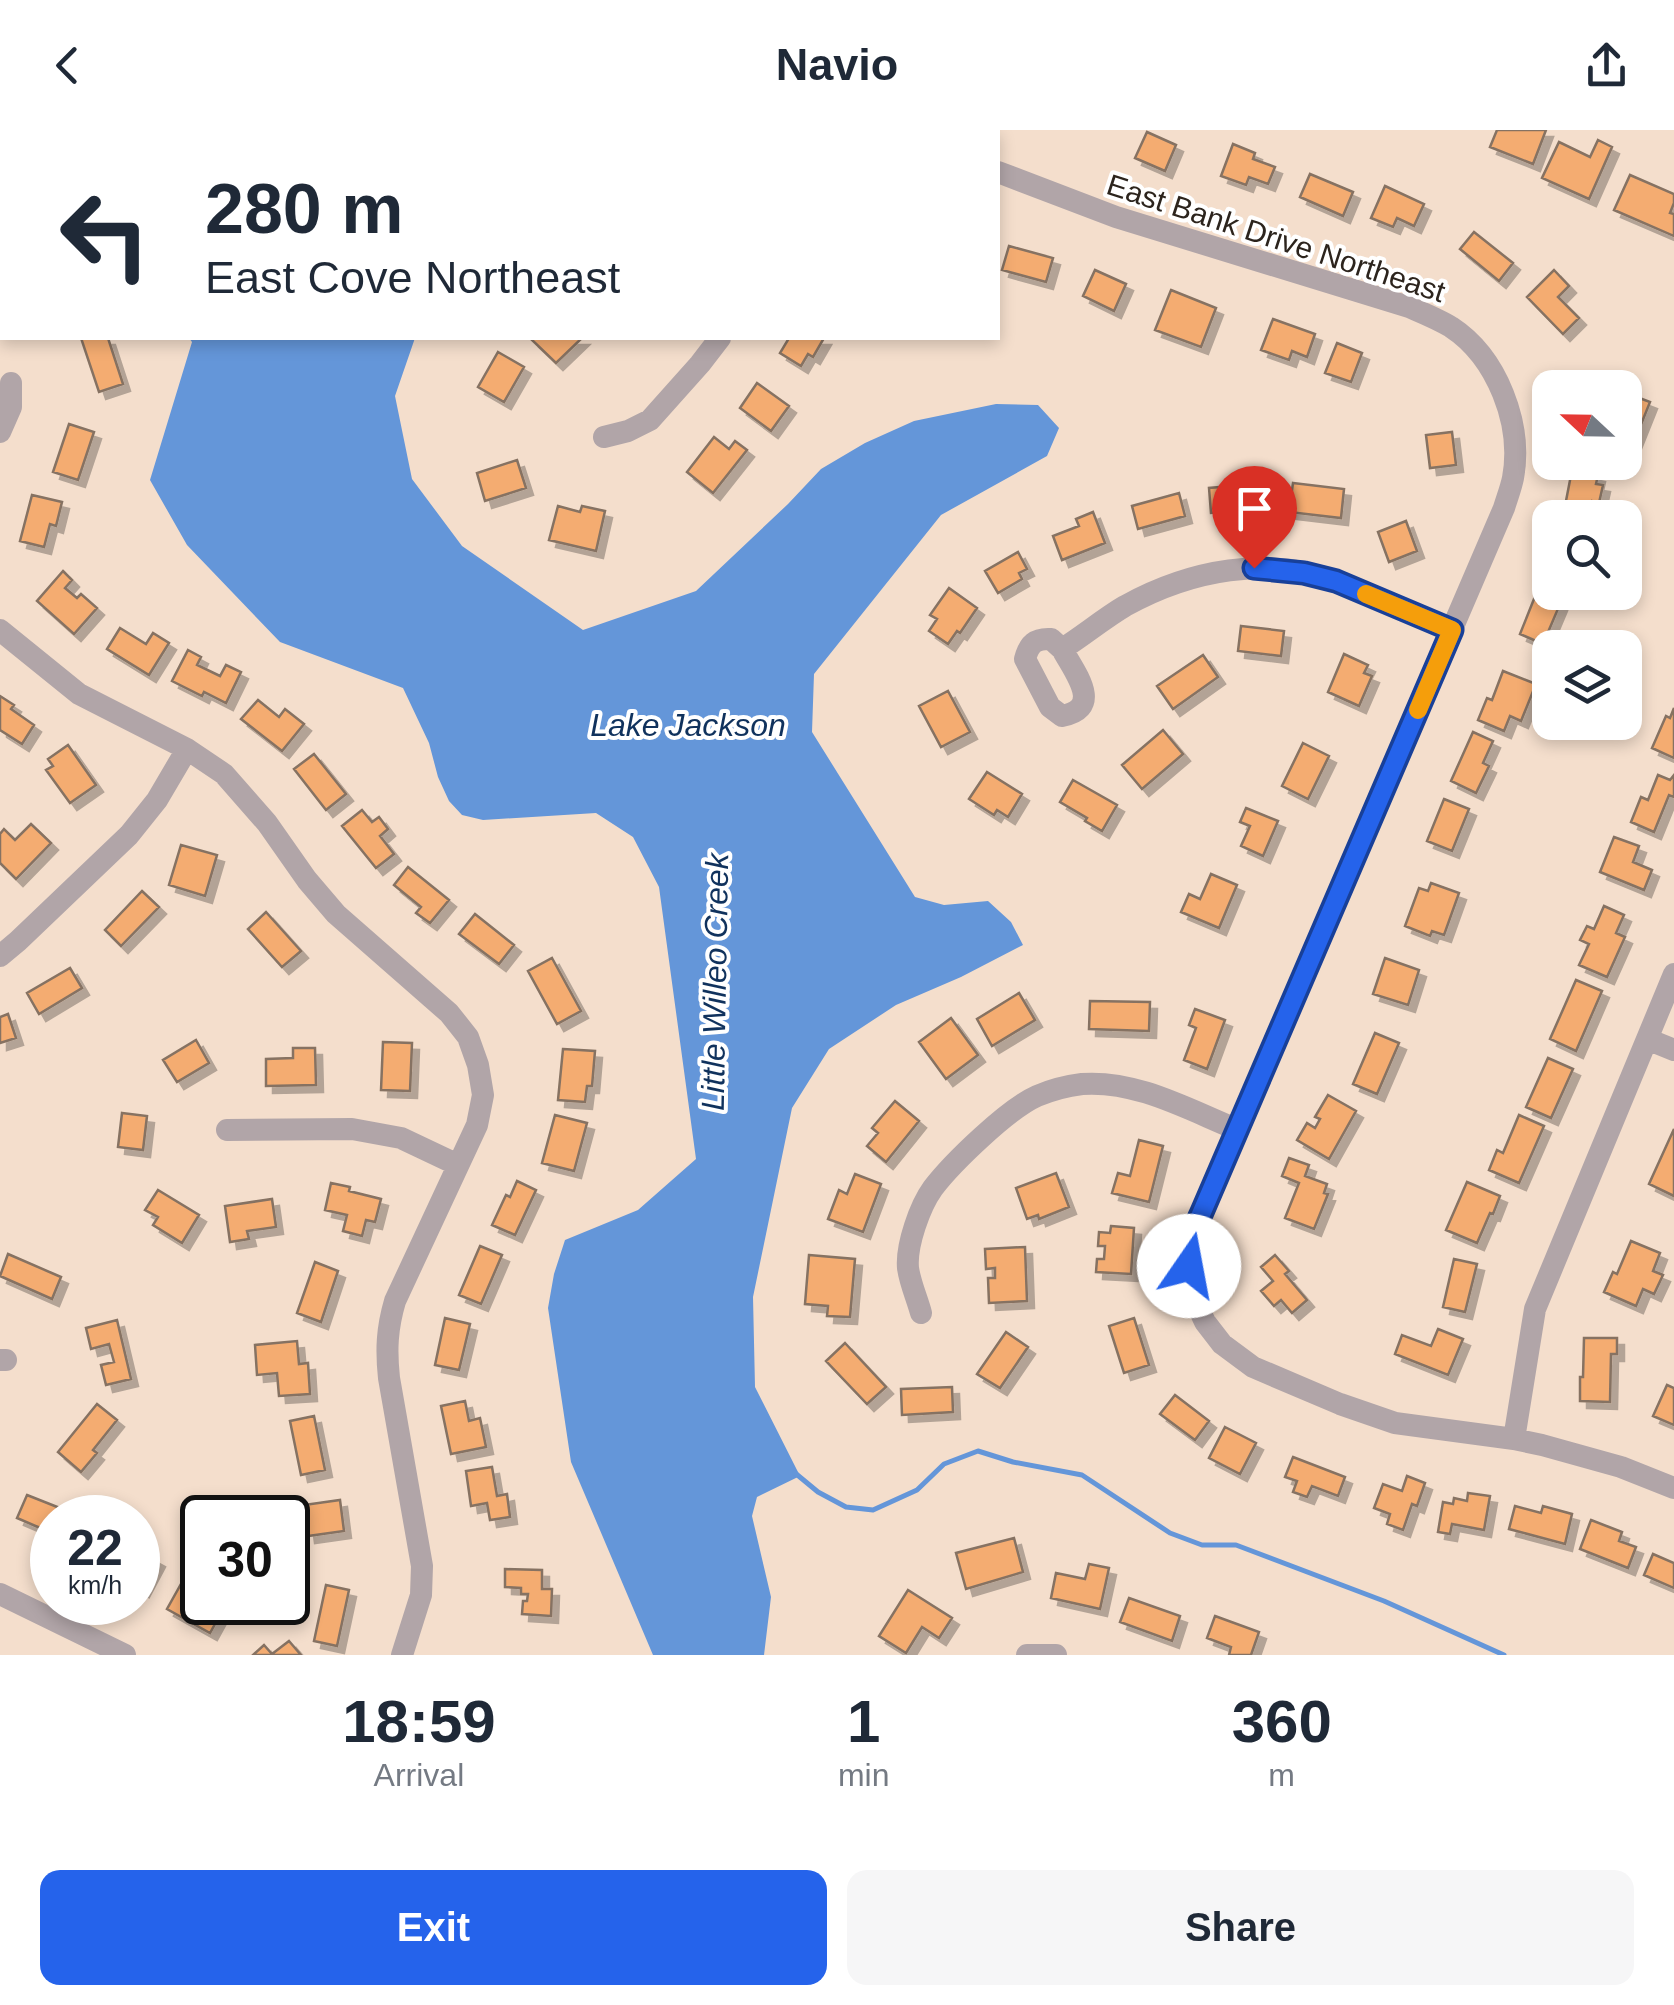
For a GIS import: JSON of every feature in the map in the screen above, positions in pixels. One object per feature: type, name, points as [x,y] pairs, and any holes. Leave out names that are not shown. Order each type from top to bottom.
[{"type":"street","name":"East Bank Drive Northeast","points":[[1000,173],[1116,217],[1409,307],[1450,326],[1472,344],[1503,392],[1513,440],[1514,474],[1504,508],[1193,1232],[1189,1266],[1193,1296],[1205,1322],[1222,1344],[1253,1366],[1340,1404],[1395,1423],[1514,1439],[1607,1462],[1674,1488]]},
{"type":"street","points":[[604,437],[650,420],[718,340]]},
{"type":"street","points":[[0,432],[11,407],[11,383]]},
{"type":"street","points":[[1062,650],[1124,606],[1184,580],[1227,569],[1304,573],[1336,581],[1452,630]]},
{"type":"street","points":[[0,630],[79,694],[187,750],[224,774],[336,914],[449,1012],[468,1037],[483,1095],[476,1124],[395,1301],[388,1325],[389,1378],[422,1566],[421,1595],[402,1655]]},
{"type":"street","points":[[0,956],[129,835],[157,800],[187,750]]},
{"type":"street","points":[[1514,1439],[1535,1309],[1674,974]]},
{"type":"street","points":[[1647,1039],[1674,1050]]},
{"type":"street","points":[[921,1312],[908,1266],[921,1208],[933,1188],[984,1136],[1035,1097],[1064,1086],[1125,1087],[1236,1129]]},
{"type":"street","points":[[226,1130],[352,1129],[401,1138],[458,1165]]},
{"type":"street","points":[[0,1594],[125,1655]]},
{"type":"street","points":[[1026,1655],[1056,1655]]},
{"type":"water","name":"Lake Jackson","points":[[414,340],[395,396],[412,479],[462,546],[583,630],[696,591],[821,469],[914,421],[996,404],[1038,405],[1059,428],[1047,456],[941,515],[814,674],[812,732],[915,897],[944,905],[988,901],[1011,922],[1023,945],[896,1005],[829,1049],[792,1108],[753,1297],[755,1387],[800,1476],[757,1497],[752,1516],[771,1597],[764,1655],[653,1655],[571,1462],[548,1308],[565,1240],[638,1210],[696,1159],[659,887],[633,837],[596,813],[483,820],[462,815],[449,801],[429,743],[403,688],[280,642],[187,545],[150,480],[192,342]]},
{"type":"building","points":[[1497,130],[1546,130],[1533,164],[1490,147]]},
{"type":"building","points":[[1147,132],[1176,145],[1165,171],[1135,158]]},
{"type":"building","points":[[1598,140],[1612,147],[1589,199],[1542,178],[1559,142],[1590,157]]},
{"type":"building","points":[[1233,144],[1255,153],[1253,159],[1275,167],[1268,184],[1249,177],[1246,185],[1221,176]]},
{"type":"building","points":[[1310,174],[1353,192],[1343,216],[1300,197]]},
{"type":"building","points":[[1630,175],[1674,194],[1670,213],[1674,214],[1674,236],[1614,210]]},
{"type":"building","points":[[1385,186],[1424,204],[1414,226],[1397,218],[1393,227],[1371,218]]},
{"type":"building","points":[[1474,232],[1513,263],[1499,281],[1460,249]]},
{"type":"building","points":[[1009,246],[1053,258],[1046,282],[1002,270]]},
{"type":"building","points":[[1095,270],[1126,284],[1114,311],[1083,296]]},
{"type":"building","points":[[1554,270],[1569,286],[1558,297],[1579,318],[1563,334],[1527,297]]},
{"type":"building","points":[[1171,290],[1216,308],[1201,347],[1155,330]]},
{"type":"building","points":[[1273,319],[1315,334],[1307,357],[1292,351],[1289,360],[1261,350]]},
{"type":"building","points":[[82,340],[109,340],[123,384],[99,392]]},
{"type":"building","points":[[532,340],[580,340],[556,363]]},
{"type":"building","points":[[788,340],[823,340],[813,357],[808,354],[801,366],[780,353]]},
{"type":"building","points":[[1337,343],[1362,353],[1351,382],[1325,373]]},
{"type":"building","points":[[498,352],[524,367],[504,402],[478,387]]},
{"type":"building","points":[[757,383],[789,406],[771,431],[740,408]]},
{"type":"building","points":[[1642,399],[1650,402],[1642,422]]},
{"type":"building","points":[[69,424],[94,432],[78,480],[53,472]]},
{"type":"building","points":[[1452,432],[1456,465],[1430,468],[1426,435]]},
{"type":"building","points":[[714,437],[729,449],[735,441],[747,450],[713,493],[687,472]]},
{"type":"building","points":[[517,460],[526,488],[485,501],[477,473]]},
{"type":"building","points":[[1570,480],[1597,480],[1596,484],[1603,485],[1600,500],[1566,500]]},
{"type":"building","points":[[1266,483],[1268,508],[1211,513],[1209,488]]},
{"type":"building","points":[[1293,483],[1344,489],[1341,518],[1289,512]]},
{"type":"building","points":[[1179,493],[1185,516],[1138,529],[1132,506]]},
{"type":"building","points":[[32,495],[62,502],[56,526],[50,524],[44,547],[20,541]]},
{"type":"building","points":[[558,506],[580,512],[582,506],[605,511],[596,551],[549,540]]},
{"type":"building","points":[[1093,512],[1105,543],[1062,560],[1053,536],[1079,526],[1076,519]]},
{"type":"building","points":[[1406,521],[1417,551],[1389,562],[1378,532]]},
{"type":"building","points":[[1018,552],[1027,569],[1019,573],[1022,579],[998,593],[985,571]]},
{"type":"building","points":[[63,571],[72,580],[65,588],[77,598],[81,594],[97,608],[74,634],[37,601]]},
{"type":"building","points":[[949,588],[977,608],[948,644],[929,631],[937,619],[930,615]]},
{"type":"building","points":[[1532,604],[1532,610],[1557,610],[1549,630],[1532,630],[1532,639],[1520,634]]},
{"type":"building","points":[[1241,626],[1284,631],[1281,656],[1238,651]]},
{"type":"building","points":[[120,628],[146,644],[153,633],[169,643],[149,675],[107,649]]},
{"type":"building","points":[[188,650],[201,657],[197,665],[220,676],[226,665],[241,672],[226,703],[172,681]]},
{"type":"building","points":[[1344,654],[1368,665],[1364,673],[1372,676],[1359,706],[1328,692]]},
{"type":"building","points":[[1203,655],[1218,677],[1173,709],[1157,686]]},
{"type":"building","points":[[1503,671],[1532,682],[1532,694],[1521,721],[1510,716],[1504,731],[1478,720],[1487,698],[1492,700]]},
{"type":"building","points":[[948,691],[970,732],[941,747],[919,706]]},
{"type":"building","points":[[0,696],[34,725],[22,744],[0,730]]},
{"type":"building","points":[[258,700],[279,717],[285,709],[304,724],[282,751],[241,719]]},
{"type":"building","points":[[1674,708],[1674,758],[1652,748],[1666,716],[1670,718]]},
{"type":"building","points":[[1163,730],[1183,754],[1142,789],[1122,765]]},
{"type":"building","points":[[1473,732],[1493,741],[1483,763],[1489,766],[1476,793],[1451,781]]},
{"type":"building","points":[[1303,743],[1329,756],[1308,799],[1282,786]]},
{"type":"building","points":[[68,745],[96,785],[70,803],[46,770],[53,766],[48,759]]},
{"type":"building","points":[[314,754],[346,794],[326,810],[294,769]]},
{"type":"building","points":[[987,772],[1022,794],[1008,817],[997,810],[994,815],[969,799]]},
{"type":"building","points":[[1658,775],[1670,780],[1674,775],[1674,797],[1669,795],[1654,832],[1631,822],[1641,797],[1648,800]]},
{"type":"building","points":[[1073,780],[1117,805],[1102,831],[1060,802]]},
{"type":"building","points":[[1444,799],[1469,809],[1452,851],[1427,841]]},
{"type":"building","points":[[1246,808],[1278,821],[1263,856],[1241,846],[1250,826],[1240,822]]},
{"type":"building","points":[[362,810],[372,822],[379,817],[388,829],[380,836],[394,854],[376,868],[342,826]]},
{"type":"building","points":[[31,824],[51,843],[16,879],[0,863],[0,834],[4,829],[15,840]]},
{"type":"building","points":[[1614,837],[1639,846],[1633,862],[1652,870],[1644,890],[1600,872]]},
{"type":"building","points":[[181,845],[217,855],[205,896],[169,885]]},
{"type":"building","points":[[408,867],[449,900],[430,923],[416,913],[421,907],[394,885]]},
{"type":"building","points":[[1211,874],[1237,885],[1219,928],[1181,912],[1189,894],[1200,899]]},
{"type":"building","points":[[1431,883],[1459,893],[1444,935],[1432,931],[1430,936],[1405,926],[1419,888],[1428,891]]},
{"type":"building","points":[[142,891],[159,907],[121,946],[105,930]]},
{"type":"building","points":[[1604,906],[1624,915],[1616,933],[1625,937],[1607,977],[1579,965],[1589,944],[1580,940],[1587,926],[1594,929]]},
{"type":"building","points":[[266,912],[301,951],[282,967],[248,929]]},
{"type":"building","points":[[475,914],[514,945],[499,964],[459,934]]},
{"type":"building","points":[[552,958],[581,1011],[557,1024],[528,971]]},
{"type":"building","points":[[1385,958],[1419,970],[1408,1005],[1373,994]]},
{"type":"building","points":[[70,968],[82,988],[39,1014],[27,993]]},
{"type":"building","points":[[1576,980],[1602,991],[1576,1051],[1550,1039]]},
{"type":"building","points":[[1019,993],[1035,1020],[992,1046],[977,1019]]},
{"type":"building","points":[[1090,1001],[1150,1002],[1149,1031],[1089,1029]]},
{"type":"building","points":[[1195,1009],[1225,1020],[1207,1069],[1184,1060],[1196,1028],[1189,1025]]},
{"type":"building","points":[[8,1014],[16,1038],[0,1043],[0,1017]]},
{"type":"building","points":[[951,1018],[978,1055],[946,1079],[919,1042]]},
{"type":"building","points":[[1375,1033],[1399,1043],[1377,1094],[1353,1084]]},
{"type":"building","points":[[196,1040],[209,1063],[177,1082],[163,1060]]},
{"type":"building","points":[[383,1042],[412,1043],[410,1091],[381,1090]]},
{"type":"building","points":[[293,1048],[315,1048],[316,1085],[266,1086],[266,1059],[293,1058]]},
{"type":"building","points":[[563,1049],[595,1051],[592,1086],[587,1086],[585,1102],[558,1100]]},
{"type":"building","points":[[1548,1058],[1573,1069],[1551,1118],[1526,1107]]},
{"type":"building","points":[[1328,1095],[1356,1111],[1329,1159],[1297,1140],[1307,1123],[1315,1128],[1320,1119],[1315,1117]]},
{"type":"building","points":[[895,1101],[919,1121],[886,1162],[867,1146],[878,1133],[872,1128]]},
{"type":"building","points":[[122,1113],[147,1116],[143,1150],[118,1147]]},
{"type":"building","points":[[555,1115],[587,1123],[574,1171],[542,1163]]},
{"type":"building","points":[[1519,1115],[1544,1126],[1519,1183],[1489,1170],[1497,1150],[1503,1153]]},
{"type":"building","points":[[1674,1129],[1674,1196],[1649,1184]]},
{"type":"building","points":[[1139,1140],[1163,1146],[1149,1202],[1112,1193],[1118,1173],[1130,1176]]},
{"type":"building","points":[[1289,1158],[1309,1165],[1305,1176],[1327,1184],[1324,1193],[1328,1194],[1314,1229],[1285,1218],[1299,1183],[1282,1176]]},
{"type":"building","points":[[1056,1173],[1069,1207],[1039,1219],[1038,1215],[1027,1219],[1016,1188]]},
{"type":"building","points":[[855,1174],[881,1184],[863,1232],[828,1219],[839,1190],[847,1194]]},
{"type":"building","points":[[517,1181],[536,1190],[515,1235],[492,1225]]},
{"type":"building","points":[[1467,1182],[1500,1196],[1477,1243],[1446,1230]]},
{"type":"building","points":[[331,1183],[381,1199],[375,1222],[366,1220],[362,1236],[343,1231],[347,1215],[325,1210]]},
{"type":"building","points":[[158,1190],[199,1215],[182,1243],[153,1225],[158,1217],[145,1210]]},
{"type":"building","points":[[272,1199],[276,1227],[247,1231],[249,1239],[230,1242],[225,1206]]},
{"type":"building","points":[[1111,1226],[1134,1228],[1131,1274],[1096,1272],[1097,1259],[1104,1259],[1105,1246],[1098,1246],[1099,1232],[1110,1233]]},
{"type":"building","points":[[1631,1241],[1660,1253],[1653,1271],[1663,1275],[1654,1294],[1643,1289],[1636,1306],[1604,1292],[1613,1272],[1617,1274]]},
{"type":"building","points":[[480,1246],[502,1255],[481,1304],[459,1295]]},
{"type":"building","points":[[1025,1247],[1027,1301],[989,1303],[988,1278],[995,1278],[995,1268],[986,1269],[985,1249]]},
{"type":"building","points":[[8,1254],[61,1277],[52,1299],[0,1276]]},
{"type":"building","points":[[809,1255],[855,1259],[850,1317],[827,1316],[828,1306],[805,1304]]},
{"type":"building","points":[[1275,1255],[1307,1300],[1292,1313],[1281,1300],[1274,1306],[1261,1291],[1273,1281],[1261,1267]]},
{"type":"building","points":[[1454,1259],[1477,1264],[1465,1312],[1443,1307]]},
{"type":"building","points":[[315,1262],[338,1271],[321,1322],[297,1313]]},
{"type":"building","points":[[445,1318],[470,1324],[459,1370],[435,1365]]},
{"type":"building","points":[[1134,1318],[1149,1365],[1124,1373],[1109,1326]]},
{"type":"building","points":[[117,1320],[131,1379],[106,1385],[101,1365],[114,1362],[109,1344],[91,1349],[86,1328]]},
{"type":"building","points":[[1438,1329],[1463,1339],[1448,1375],[1395,1354],[1402,1335],[1431,1346]]},
{"type":"building","points":[[1006,1332],[1028,1347],[1000,1388],[977,1374]]},
{"type":"building","points":[[1584,1338],[1617,1338],[1617,1354],[1611,1354],[1610,1402],[1580,1401]]},
{"type":"building","points":[[297,1341],[299,1364],[308,1363],[310,1394],[279,1396],[277,1373],[257,1375],[255,1345]]},
{"type":"building","points":[[845,1343],[886,1387],[867,1404],[826,1361]]},
{"type":"building","points":[[1667,1385],[1674,1388],[1674,1425],[1653,1416]]},
{"type":"building","points":[[952,1387],[953,1412],[902,1415],[901,1389]]},
{"type":"building","points":[[1175,1395],[1209,1421],[1195,1440],[1160,1414]]},
{"type":"building","points":[[465,1401],[469,1421],[480,1418],[486,1447],[451,1454],[441,1406]]},
{"type":"building","points":[[97,1404],[117,1420],[81,1472],[58,1452]]},
{"type":"building","points":[[314,1416],[325,1470],[301,1475],[290,1421]]},
{"type":"building","points":[[1225,1427],[1256,1443],[1240,1474],[1209,1458]]},
{"type":"building","points":[[1293,1457],[1345,1477],[1338,1496],[1312,1486],[1307,1497],[1293,1492],[1297,1481],[1285,1477]]},
{"type":"building","points":[[492,1467],[497,1496],[507,1494],[510,1517],[490,1520],[487,1503],[471,1506],[466,1471]]},
{"type":"building","points":[[1407,1476],[1425,1483],[1403,1530],[1387,1524],[1390,1514],[1374,1508],[1383,1484],[1402,1491]]},
{"type":"building","points":[[1468,1493],[1490,1496],[1484,1530],[1452,1524],[1450,1534],[1438,1532],[1443,1502],[1453,1504],[1454,1498],[1467,1501]]},
{"type":"building","points":[[27,1495],[30,1496],[30,1524],[17,1518]]},
{"type":"building","points":[[340,1500],[344,1531],[310,1536],[310,1504]]},
{"type":"building","points":[[1515,1506],[1541,1513],[1543,1506],[1572,1514],[1565,1544],[1509,1529]]},
{"type":"building","points":[[1591,1520],[1622,1532],[1619,1541],[1636,1547],[1628,1568],[1580,1549]]},
{"type":"building","points":[[1014,1538],[1023,1572],[966,1589],[956,1553]]},
{"type":"building","points":[[1653,1554],[1674,1563],[1674,1588],[1644,1575]]},
{"type":"building","points":[[1089,1564],[1109,1568],[1100,1609],[1051,1598],[1056,1573],[1085,1579]]},
{"type":"building","points":[[505,1569],[542,1570],[542,1589],[552,1589],[551,1616],[522,1614],[528,1594],[521,1594],[521,1588],[505,1587]]},
{"type":"building","points":[[326,1585],[349,1590],[337,1646],[314,1641]]},
{"type":"building","points":[[180,1586],[180,1616],[167,1609]]},
{"type":"building","points":[[908,1590],[952,1618],[939,1638],[922,1627],[906,1653],[879,1636]]},
{"type":"building","points":[[1129,1598],[1180,1616],[1172,1641],[1120,1622]]},
{"type":"building","points":[[1215,1616],[1259,1632],[1251,1655],[1229,1655],[1231,1647],[1207,1638]]},
{"type":"building","points":[[196,1625],[214,1625],[210,1633]]},
{"type":"building","points":[[289,1641],[301,1655],[253,1655],[264,1645],[272,1654]]},
{"type":"waterway","name":"Little Willeo Creek","points":[[795,1473],[818,1492],[846,1507],[873,1510],[917,1490],[944,1464],[978,1451],[1082,1475],[1170,1533],[1202,1545],[1236,1545],[1384,1601],[1504,1655]]},
{"type":"slow traffic","points":[[1366,594],[1452,630],[1418,710]]},
{"type":"route","points":[[1189,1266],[1193,1232],[1452,630],[1336,581],[1254,568]]}]
